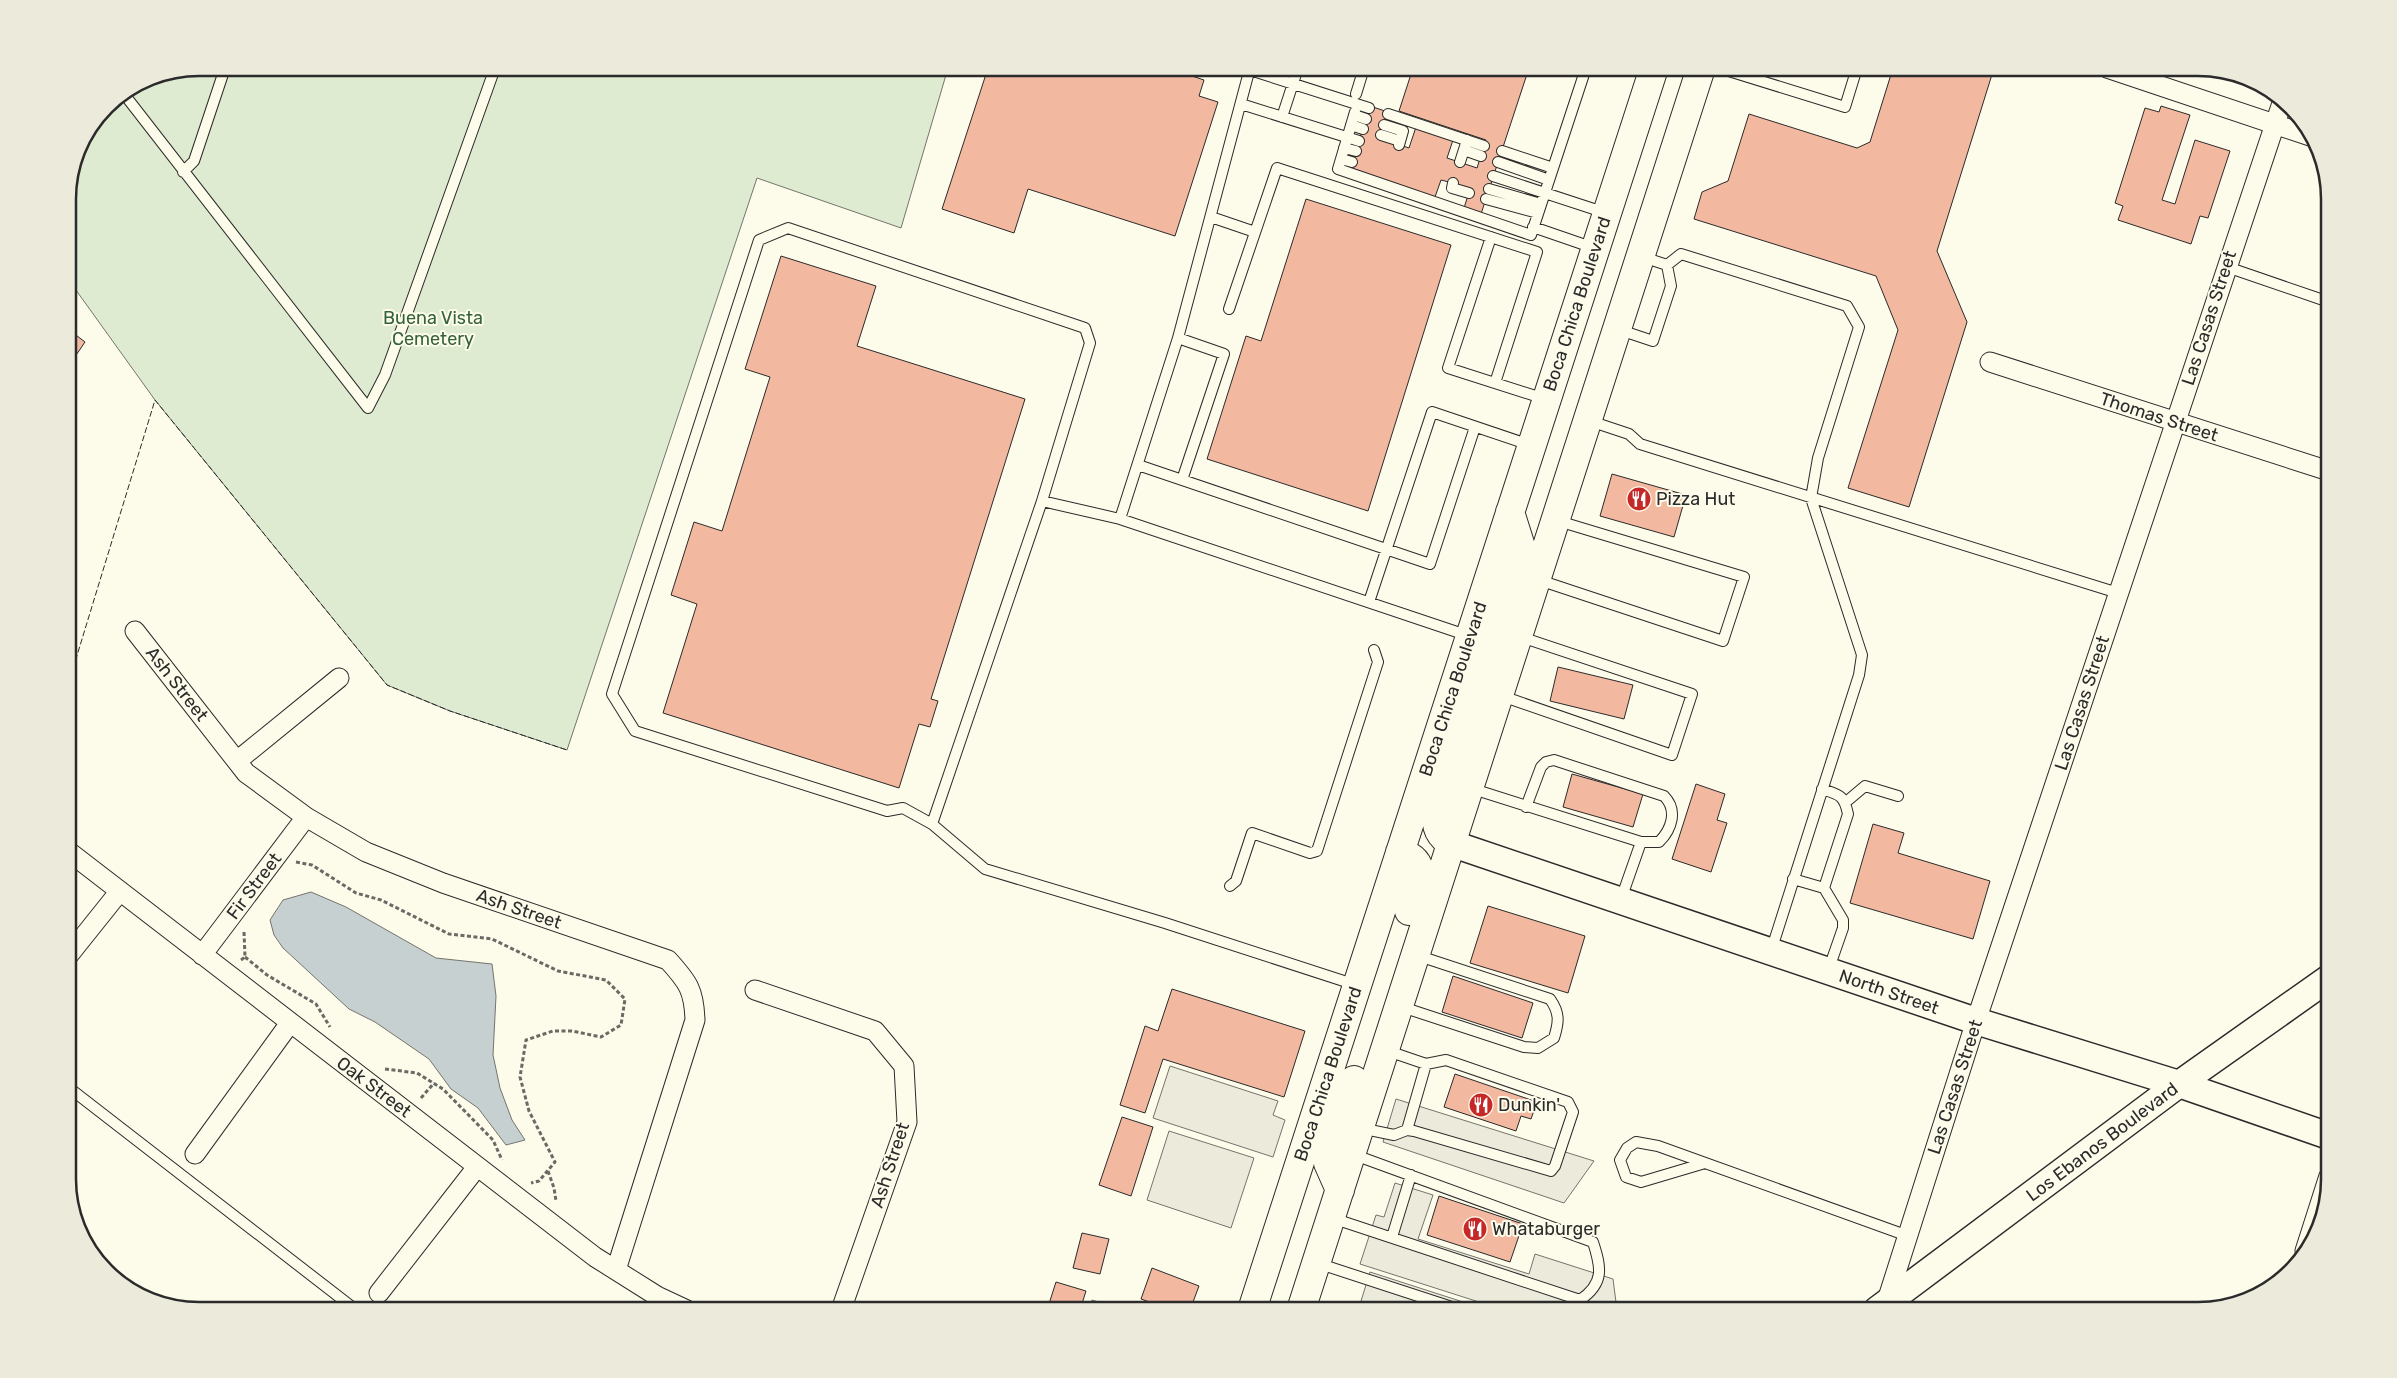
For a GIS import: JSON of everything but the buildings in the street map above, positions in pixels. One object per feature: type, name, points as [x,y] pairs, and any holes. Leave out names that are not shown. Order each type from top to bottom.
[{"type":"main road","name":"Boca Chica Boulevard","points":[[1255,1302],[1607,213],[1642,76]]},
{"type":"main road","points":[[1303,1302],[1698,76]]},
{"type":"main road","points":[[1450,843],[1440,835],[1436,821],[1438,803],[1521,548],[1510,512]]},
{"type":"main road","points":[[1340,1190],[1328,1163],[1419,879],[1419,866],[1413,856],[1400,852]]},
{"type":"street","points":[[2131,76],[2300,132]]},
{"type":"street","name":"Las Casas Street","points":[[1884,1302],[1908,1236],[1976,1021],[2280,108]]},
{"type":"street","name":"Thomas Street","points":[[1990,362],[2320,469]]},
{"type":"street","name":"Ash Street","points":[[135,631],[246,773],[306,817],[366,852],[443,883],[668,960],[688,982],[694,999],[695,1020],[616,1270]]},
{"type":"street","points":[[238,761],[338,678]]},
{"type":"street","name":"Fir Street","points":[[202,955],[306,817]]},
{"type":"street","name":"North Street","points":[[1450,843],[1976,1021],[2179,1084],[2321,1133]]},
{"type":"street","name":"Oak Street","points":[[77,858],[551,1223],[616,1270],[656,1296],[669,1302]]},
{"type":"street","points":[[77,945],[120,891]]},
{"type":"street","name":"Los Ebanos Boulevard","points":[[1889,1302],[2179,1084],[2321,984]]},
{"type":"street","name":"Ash Street","points":[[755,990],[874,1031],[904,1066],[907,1122],[844,1302]]},
{"type":"street","points":[[195,1154],[290,1023]]},
{"type":"street","points":[[379,1294],[477,1167]]},
{"type":"lane","points":[[183,172],[194,161],[222,76]]},
{"type":"lane","points":[[128,99],[368,408],[385,375],[492,76]]},
{"type":"lane","points":[[1120,519],[1178,338],[1248,76]]},
{"type":"lane","points":[[1270,76],[1370,108]]},
{"type":"lane","points":[[1282,117],[1296,76]]},
{"type":"lane","points":[[1356,94],[1362,76]]},
{"type":"lane","points":[[1364,124],[1354,118],[1338,169],[1531,235],[1583,76]]},
{"type":"lane","points":[[1745,76],[1845,107],[1855,76]]},
{"type":"lane","points":[[1241,104],[1282,117],[1357,146]]},
{"type":"lane","points":[[1388,114],[1484,146]]},
{"type":"lane","points":[[1382,130],[1399,143]]},
{"type":"lane","points":[[1460,162],[1467,140]]},
{"type":"lane","points":[[1464,150],[1481,156]]},
{"type":"lane","points":[[1502,151],[1553,168]]},
{"type":"lane","points":[[1341,159],[1352,162]]},
{"type":"lane","points":[[1498,162],[1549,180]]},
{"type":"lane","points":[[1229,309],[1277,168],[1537,252],[1495,383]]},
{"type":"lane","points":[[1493,176],[1607,213]]},
{"type":"lane","points":[[1453,183],[1452,188],[1469,193]]},
{"type":"lane","points":[[1488,194],[1540,209]]},
{"type":"lane","points":[[1212,216],[1255,232]]},
{"type":"lane","points":[[1533,227],[1595,249]]},
{"type":"lane","points":[[932,824],[1042,501],[1090,344],[1084,328],[788,228],[759,240],[612,694],[635,731],[887,811],[903,808],[932,824],[985,869],[1165,923],[1357,985]]},
{"type":"lane","points":[[1490,237],[1448,368],[1546,400]]},
{"type":"lane","points":[[1667,265],[1681,254],[1847,306],[1859,327],[1818,458],[1811,498],[1862,655],[1859,675],[1770,952]]},
{"type":"lane","points":[[1639,256],[1667,265]]},
{"type":"lane","points":[[1616,329],[1654,341],[1671,286],[1667,265]]},
{"type":"lane","points":[[2227,267],[2320,299]]},
{"type":"lane","points":[[1178,338],[1224,354],[1182,480]]},
{"type":"lane","points":[[1368,602],[1432,412],[1532,445]]},
{"type":"lane","points":[[1586,420],[1628,434],[1640,444],[2118,593]]},
{"type":"lane","points":[[1138,466],[1430,564],[1475,427]]},
{"type":"lane","points":[[1042,501],[1120,519],[1470,636]]},
{"type":"lane","points":[[1536,579],[1723,641],[1744,577],[1554,520]]},
{"type":"lane","points":[[1498,695],[1672,755],[1692,694],[1517,636]]},
{"type":"lane","points":[[1230,886],[1236,881],[1252,833],[1310,853],[1317,851],[1378,662],[1374,650]]},
{"type":"lane","points":[[1469,788],[1526,807],[1641,842],[1659,842],[1666,835],[1673,817],[1671,803],[1664,796],[1554,760],[1546,762],[1541,767],[1526,807]]},
{"type":"lane","points":[[1846,802],[1865,786],[1898,796]]},
{"type":"lane","points":[[1822,788],[1840,796],[1846,802],[1848,814],[1824,888]]},
{"type":"lane","points":[[1621,900],[1641,842]]},
{"type":"lane","points":[[1794,879],[1824,888],[1843,920],[1843,928],[1828,971]]},
{"type":"lane","points":[[1398,1006],[1524,1047],[1538,1048],[1554,1038],[1560,1020],[1556,1007],[1550,999],[1414,955]]},
{"type":"lane","points":[[1360,1128],[1394,1135],[1407,1130],[1551,1171],[1555,1166],[1573,1112],[1568,1102],[1446,1060],[1426,1064],[1384,1050]]},
{"type":"lane","points":[[1407,1130],[1426,1064]]},
{"type":"lane","points":[[77,1094],[346,1302]]},
{"type":"lane","points":[[1705,1163],[1641,1182],[1626,1177],[1620,1160],[1627,1148],[1636,1142],[1658,1146],[1908,1236]]},
{"type":"lane","points":[[1331,1217],[1580,1300],[1591,1293],[1600,1277],[1598,1258],[1593,1242],[1351,1154]]},
{"type":"lane","points":[[1392,1237],[1411,1175]]},
{"type":"lane","points":[[1316,1263],[1437,1302]]},
{"type":"path","points":[[294,864],[297,861],[312,865],[356,893],[381,900],[449,934],[492,940],[558,971],[606,980],[625,1000],[622,1025],[602,1037],[572,1031],[553,1031],[526,1040],[520,1077],[529,1111],[554,1162],[539,1181],[522,1184]]},
{"type":"path","points":[[247,926],[244,932],[245,957],[267,975],[316,1004],[336,1035]]},
{"type":"path","points":[[226,973],[245,957]]},
{"type":"path","points":[[378,1069],[418,1073],[443,1089],[493,1140],[504,1162]]},
{"type":"path","points":[[548,1171],[554,1188],[556,1208],[551,1223]]},
{"type":"green space","name":"Buena Vista Cemetery","points":[[199,76],[946,76],[901,228],[757,178],[567,750],[450,711],[387,685],[155,400],[77,292],[77,191],[83,159],[97,131],[112,112],[131,97],[152,86],[167,80]]},
{"type":"shaded area","points":[[311,892],[346,907],[436,958],[492,964],[496,996],[493,1055],[500,1088],[512,1120],[525,1140],[506,1145],[478,1108],[451,1089],[429,1059],[375,1022],[349,1009],[283,948],[274,935],[270,920],[283,900]]},
{"type":"shaded area","points":[[1170,1066],[1278,1101],[1273,1115],[1285,1120],[1273,1157],[1153,1118]]},
{"type":"shaded area","points":[[1396,1099],[1594,1161],[1564,1203],[1383,1142]]},
{"type":"shaded area","points":[[1169,1131],[1254,1158],[1231,1228],[1147,1200]]},
{"type":"shaded area","points":[[1395,1183],[1433,1195],[1418,1239],[1529,1274],[1535,1254],[1613,1279],[1616,1302],[1479,1302],[1360,1264],[1376,1215],[1384,1217]]},
{"type":"shaded area","points":[[1370,1272],[1463,1302],[1364,1302],[1361,1301]]},
{"type":"fence","points":[[77,656],[155,400],[387,685],[450,711],[567,750]]},
{"type":"place","name":"Pizza Hut","points":[[1639,499]]},
{"type":"place","name":"Dunkin'","points":[[1481,1105]]},
{"type":"place","name":"Whataburger","points":[[1475,1229]]}]
